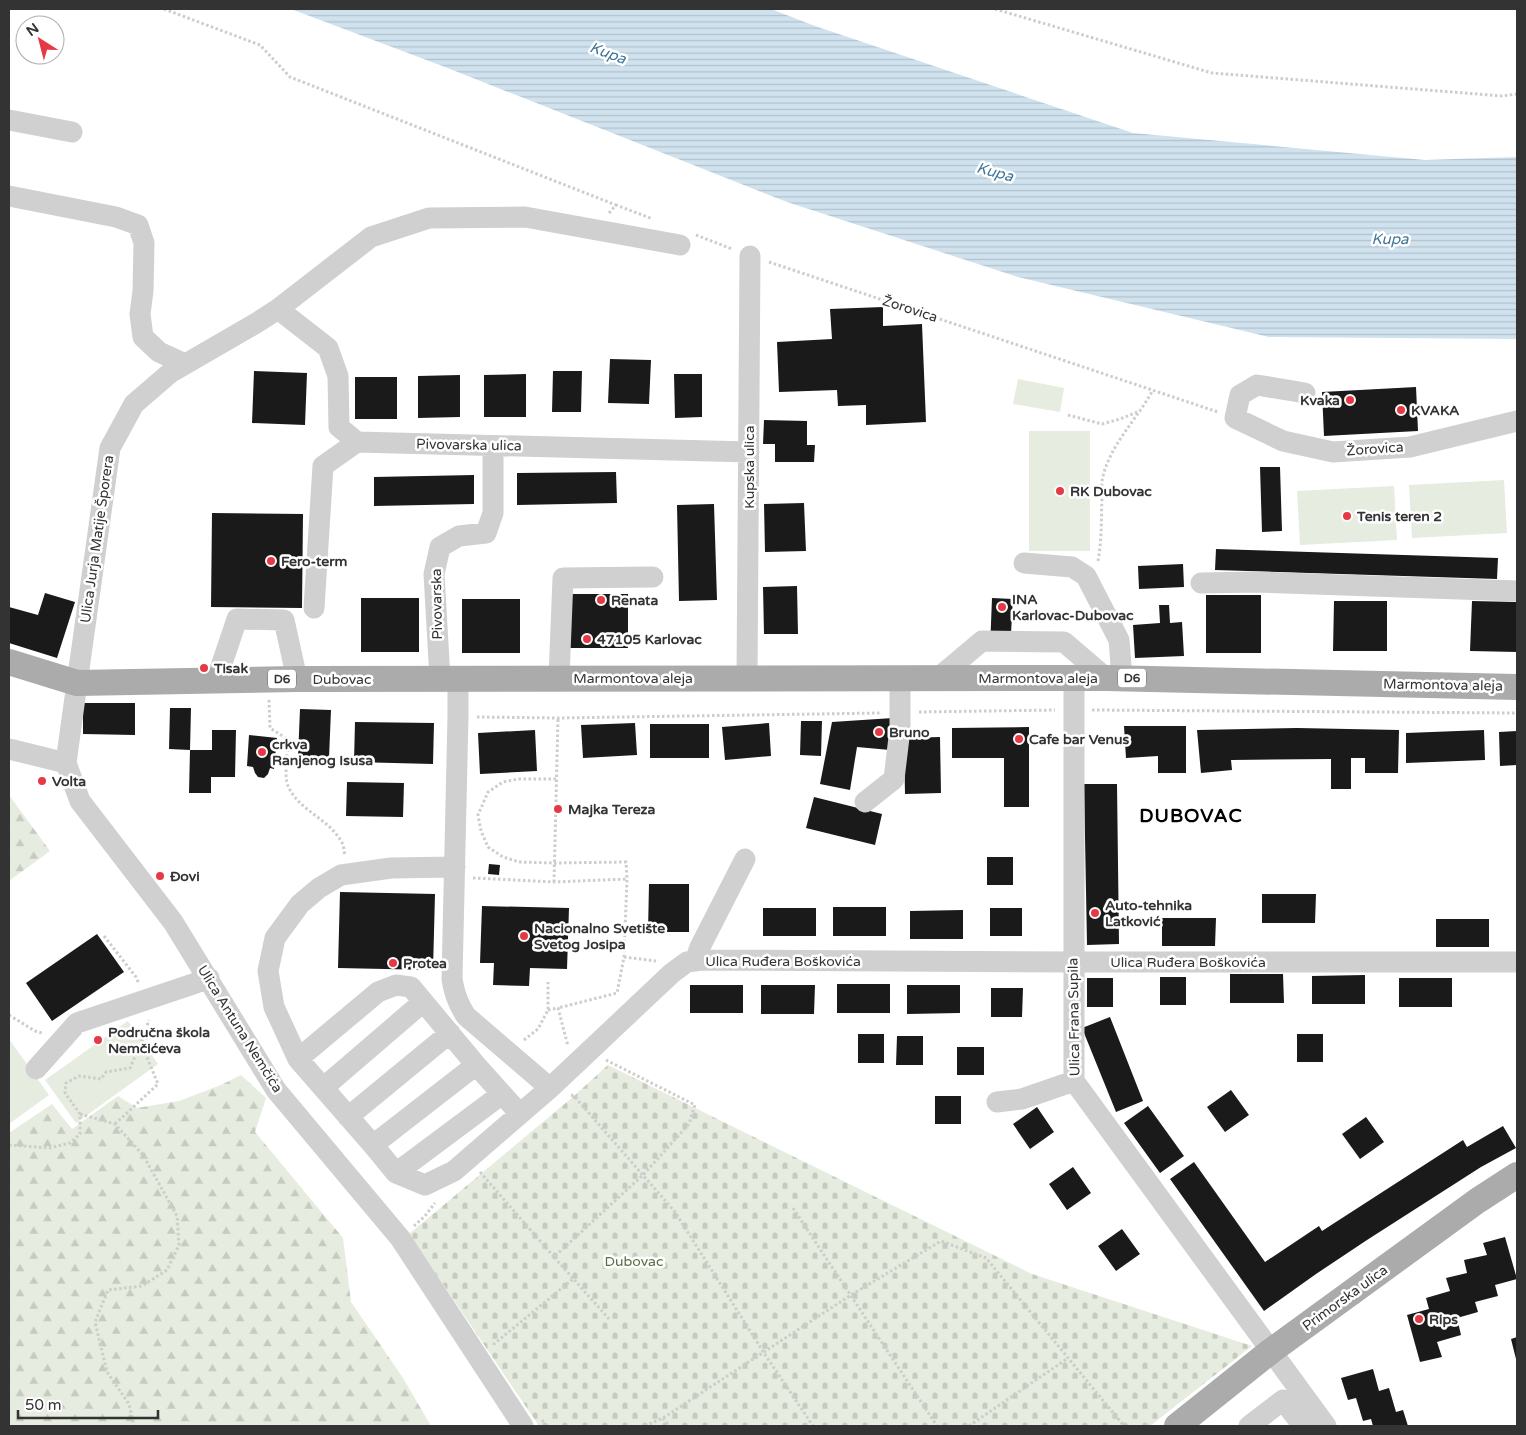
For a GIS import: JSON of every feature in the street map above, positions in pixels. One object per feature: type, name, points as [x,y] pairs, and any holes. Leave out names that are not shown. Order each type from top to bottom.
[{"type":"main road","name":"Dubovac","points":[[9,662],[77,683],[297,679],[559,678]]},
{"type":"main road","name":"Marmontova aleja","points":[[559,678],[1114,678],[1517,686]]},
{"type":"main road","name":"Primorska ulica","points":[[1177,1426],[1271,1352],[1477,1201],[1517,1175]]},
{"type":"street","points":[[9,120],[72,132]]},
{"type":"street","points":[[9,196],[116,217],[138,225],[144,243],[143,291],[140,314],[143,337],[159,352],[185,364]]},
{"type":"street","name":"Ulica Jurja Matije Šporera","points":[[77,683],[110,448],[134,404],[170,374],[278,309],[371,237],[429,218],[525,216],[596,229],[684,238]]},
{"type":"street","name":"Kupska ulica","points":[[748,678],[750,256]]},
{"type":"street","points":[[278,309],[328,348],[338,376],[339,427],[357,442],[323,466],[314,608]]},
{"type":"street","points":[[1235,418],[1240,395],[1257,385],[1305,392]]},
{"type":"street","name":"Žorovica","points":[[1235,418],[1283,441],[1334,452],[1410,447],[1517,421]]},
{"type":"street","name":"Pivovarska ulica","points":[[357,442],[749,452]]},
{"type":"street","name":"Pivovarska","points":[[449,679],[434,574],[440,547],[460,536],[486,533],[493,513],[493,446]]},
{"type":"street","points":[[938,678],[982,641],[991,641],[1064,642],[1114,678],[1119,640],[1086,576],[1072,567],[1024,563]]},
{"type":"street","points":[[559,678],[563,578],[653,577]]},
{"type":"street","points":[[1201,583],[1255,582],[1517,591]]},
{"type":"street","points":[[216,681],[237,619],[284,620],[297,679]]},
{"type":"street","points":[[865,802],[894,779],[900,729],[900,678]]},
{"type":"street","name":"Ulica Frana Supila","points":[[1074,678],[1074,1082],[1326,1426]]},
{"type":"street","points":[[449,679],[458,716],[452,978],[454,990],[459,1006],[466,1016],[559,1091]]},
{"type":"street","name":"Ulica Antuna Nemčića","points":[[77,683],[66,762],[80,801],[173,922],[276,1090],[400,1238],[530,1419]]},
{"type":"street","points":[[9,749],[66,762]]},
{"type":"street","points":[[455,872],[391,868],[341,875],[319,888],[300,904],[275,938],[268,971],[274,1007],[298,1059],[396,1173],[425,1185],[454,1171],[520,1114],[559,1091],[573,1066],[672,973],[688,964],[700,947],[745,859]]},
{"type":"street","name":"Ulica Ruđera Boškovića","points":[[688,964],[1517,962]]},
{"type":"street","points":[[36,1068],[77,1023],[209,978]]},
{"type":"street","points":[[298,1059],[378,992],[396,985],[411,987],[520,1114]]},
{"type":"street","points":[[322,1088],[423,1002]]},
{"type":"street","points":[[348,1117],[450,1032]]},
{"type":"street","points":[[373,1145],[476,1065]]},
{"type":"street","points":[[997,1102],[1022,1099],[1074,1082]]},
{"type":"street","points":[[396,1173],[502,1094]]},
{"type":"street","points":[[1249,1426],[1283,1400],[1302,1426]]},
{"type":"path","points":[[164,9],[260,45],[290,77],[661,222]]},
{"type":"path","points":[[996,9],[1212,73],[1502,96],[1517,94]]},
{"type":"path","points":[[596,229],[616,204]]},
{"type":"path","name":"Žorovica","points":[[684,238],[750,256],[1235,418]]},
{"type":"path","points":[[1093,590],[1101,548],[1102,477],[1110,457],[1153,390]]},
{"type":"path","points":[[1068,415],[1102,424],[1140,411]]},
{"type":"path","points":[[268,680],[270,728],[288,740],[286,757],[287,785],[300,804],[326,824],[342,842],[349,874]]},
{"type":"path","points":[[458,716],[558,718],[1074,710],[1517,713]]},
{"type":"path","points":[[554,882],[558,718]]},
{"type":"path","points":[[548,1010],[617,993],[624,958],[626,862],[519,862],[504,857],[488,847],[481,831],[478,815],[488,792],[502,782],[518,779],[556,780]]},
{"type":"path","points":[[455,872],[554,882],[627,879]]},
{"type":"path","points":[[104,936],[152,998],[147,1029],[146,1055],[158,1084],[115,1124]]},
{"type":"path","points":[[624,958],[688,964]]},
{"type":"path","points":[[520,1043],[538,1030],[548,1010],[548,982]]},
{"type":"path","points":[[558,1008],[573,1066]]},
{"type":"path","points":[[9,1015],[35,1031],[62,1040]]},
{"type":"path","points":[[9,1146],[49,1148],[70,1143],[80,1134],[80,1114],[65,1093],[66,1083],[79,1076],[101,1079],[106,1072],[130,1068],[147,1029]]},
{"type":"path","points":[[554,1257],[643,1175],[689,1124],[695,1105],[601,1058]]},
{"type":"path","points":[[559,1091],[574,1096],[675,1212],[813,1426]]},
{"type":"path","points":[[80,1114],[115,1124],[143,1155],[177,1216],[179,1245],[167,1270],[142,1286],[108,1290],[95,1322],[107,1372],[129,1404],[134,1426]]},
{"type":"path","points":[[468,1159],[609,1319]]},
{"type":"path","points":[[400,1238],[425,1216],[437,1201]]},
{"type":"path","points":[[793,1208],[936,1426]]},
{"type":"path","points":[[645,1426],[663,1418],[851,1295],[941,1241],[986,1258],[1124,1426]]},
{"type":"path","points":[[498,1352],[494,1344],[573,1279]]},
{"type":"path","points":[[969,1426],[1068,1358]]},
{"type":"path","points":[[663,1418],[669,1426]]},
{"type":"path","points":[[530,1419],[547,1426]]},
{"type":"green space","points":[[1018,379],[1064,388],[1060,412],[1013,404]]},
{"type":"green space","name":"RK Dubovac","points":[[1029,431],[1090,431],[1090,551],[1029,551]]},
{"type":"green space","points":[[1504,480],[1507,533],[1412,538],[1409,485]]},
{"type":"green space","name":"Tenis teren 2","points":[[1394,486],[1397,540],[1300,545],[1297,491]]},
{"type":"green space","points":[[9,795],[50,851],[9,881]]},
{"type":"green space","points":[[128,1021],[158,1064],[76,1123],[45,1080]]},
{"type":"green space","points":[[9,1039],[49,1095],[9,1124]]},
{"type":"green space","name":"Dubovac","points":[[608,1065],[1032,1274],[1252,1346],[1150,1426],[539,1426],[409,1234],[574,1096]]},
{"type":"green space","points":[[241,1075],[266,1098],[255,1132],[343,1238],[351,1302],[403,1378],[431,1426],[9,1426],[9,1133],[52,1104],[72,1129],[118,1096],[137,1108],[179,1101]]},
{"type":"water","name":"Kupa","points":[[291,9],[771,9],[815,26],[1133,133],[1425,160],[1517,157],[1517,339],[1269,337],[1018,277],[787,202],[445,67]]},
{"type":"building","points":[[883,307],[883,326],[922,324],[926,422],[866,425],[866,405],[838,406],[837,390],[779,392],[777,342],[832,339],[830,309]]},
{"type":"building","points":[[610,359],[651,360],[649,404],[608,403]]},
{"type":"building","points":[[254,371],[307,373],[305,425],[252,423]]},
{"type":"building","points":[[553,371],[582,371],[581,412],[552,412]]},
{"type":"building","points":[[526,374],[526,417],[484,417],[484,375]]},
{"type":"building","points":[[674,374],[702,374],[702,417],[675,418]]},
{"type":"building","points":[[460,375],[460,417],[418,418],[418,376]]},
{"type":"building","points":[[355,377],[397,377],[397,419],[355,419]]},
{"type":"building","points":[[1416,387],[1418,431],[1324,436],[1322,392]]},
{"type":"building","points":[[764,420],[807,421],[807,445],[815,445],[814,462],[775,462],[775,444],[763,444]]},
{"type":"building","points":[[1260,467],[1280,467],[1282,531],[1262,532]]},
{"type":"building","points":[[616,472],[617,503],[517,505],[517,473]]},
{"type":"building","points":[[474,475],[474,504],[374,506],[374,477]]},
{"type":"building","points":[[804,503],[806,551],[765,552],[764,504]]},
{"type":"building","points":[[714,504],[717,600],[679,601],[677,505]]},
{"type":"building","points":[[212,513],[303,514],[302,608],[211,607]]},
{"type":"building","points":[[1216,549],[1498,558],[1497,579],[1215,570]]},
{"type":"building","points":[[1183,564],[1184,587],[1139,589],[1138,566]]},
{"type":"building","points":[[797,586],[798,634],[764,634],[763,587]]},
{"type":"building","points":[[45,593],[75,602],[57,658],[9,643],[9,607],[38,615]]},
{"type":"building","points":[[570,594],[628,594],[628,648],[570,648]]},
{"type":"building","points":[[1206,595],[1261,595],[1261,653],[1206,653]]},
{"type":"building","points":[[361,598],[419,598],[419,652],[361,652]]},
{"type":"building","points":[[992,598],[1013,599],[1010,650],[990,649]]},
{"type":"building","points":[[462,599],[520,599],[520,653],[462,653]]},
{"type":"building","points":[[1334,601],[1387,601],[1387,651],[1333,651]]},
{"type":"building","points":[[1472,601],[1517,602],[1517,652],[1470,651]]},
{"type":"building","points":[[1159,605],[1169,605],[1170,623],[1182,622],[1184,656],[1135,658],[1133,625],[1160,623]]},
{"type":"building","points":[[83,703],[135,703],[135,735],[83,734]]},
{"type":"building","points":[[170,708],[191,708],[190,750],[169,749]]},
{"type":"building","points":[[300,709],[331,710],[329,758],[298,757]]},
{"type":"building","points":[[893,718],[890,750],[857,747],[850,790],[820,784],[832,722]]},
{"type":"building","points":[[801,721],[822,721],[821,756],[800,755]]},
{"type":"building","points":[[355,722],[434,723],[433,764],[354,762]]},
{"type":"building","points":[[635,723],[637,755],[583,758],[581,725]]},
{"type":"building","points":[[769,723],[771,756],[725,760],[722,727]]},
{"type":"building","points":[[650,724],[709,724],[709,758],[650,758]]},
{"type":"building","points":[[1124,726],[1186,726],[1186,773],[1158,773],[1158,756],[1126,758]]},
{"type":"building","points":[[1029,727],[1029,807],[1004,807],[1004,758],[952,758],[952,728]]},
{"type":"building","points":[[1297,728],[1399,730],[1398,773],[1365,773],[1365,758],[1351,758],[1351,789],[1331,789],[1331,759],[1231,760],[1232,770],[1201,773],[1197,730]]},
{"type":"building","points":[[212,730],[236,730],[235,777],[211,777],[211,793],[189,793],[190,750],[212,750]]},
{"type":"building","points":[[535,730],[537,771],[480,774],[478,733]]},
{"type":"building","points":[[1484,730],[1485,760],[1406,763],[1406,733]]},
{"type":"building","points":[[1517,731],[1517,765],[1500,766],[1499,732]]},
{"type":"building","name":"crkva Ranjenog Isusa","points":[[249,735],[277,738],[274,769],[270,768],[264,778],[258,777],[253,767],[247,766]]},
{"type":"building","points":[[940,737],[941,793],[905,794],[904,738]]},
{"type":"building","points":[[347,782],[404,783],[403,817],[346,816]]},
{"type":"building","points":[[1084,784],[1117,784],[1119,944],[1087,945]]},
{"type":"building","points":[[814,797],[882,814],[875,845],[806,828]]},
{"type":"building","points":[[987,857],[1013,857],[1013,885],[987,885]]},
{"type":"building","points":[[489,864],[500,865],[499,875],[488,874]]},
{"type":"building","points":[[649,884],[689,884],[689,932],[648,932]]},
{"type":"building","points":[[340,892],[435,894],[433,970],[338,968]]},
{"type":"building","points":[[1262,894],[1316,894],[1315,923],[1262,923]]},
{"type":"building","name":"Nacionalno Svetište Svetog Josipa","points":[[482,906],[569,908],[567,969],[530,968],[529,986],[493,985],[494,963],[480,963]]},
{"type":"building","points":[[833,907],[886,907],[886,936],[833,936]]},
{"type":"building","points":[[763,908],[816,908],[816,936],[763,936]]},
{"type":"building","points":[[990,908],[1022,908],[1022,936],[990,936]]},
{"type":"building","points":[[963,910],[963,939],[910,939],[910,911]]},
{"type":"building","points":[[1162,918],[1216,918],[1215,946],[1162,946]]},
{"type":"building","points":[[1436,919],[1489,919],[1489,947],[1436,947]]},
{"type":"building","points":[[97,934],[124,972],[52,1021],[26,983]]},
{"type":"building","points":[[1230,974],[1283,974],[1284,1003],[1230,1003]]},
{"type":"building","points":[[1365,975],[1365,1004],[1312,1004],[1312,976]]},
{"type":"building","points":[[1160,977],[1186,977],[1186,1005],[1160,1005]]},
{"type":"building","points":[[1087,978],[1113,978],[1113,1007],[1087,1007]]},
{"type":"building","points":[[1399,978],[1452,978],[1452,1007],[1399,1007]]},
{"type":"building","points":[[837,984],[890,984],[890,1013],[837,1013]]},
{"type":"building","points":[[690,985],[743,985],[743,1013],[690,1013]]},
{"type":"building","points":[[761,985],[815,985],[814,1014],[761,1014]]},
{"type":"building","points":[[907,985],[960,985],[960,1013],[907,1014]]},
{"type":"building","points":[[991,988],[1023,988],[1022,1017],[991,1017]]},
{"type":"building","points":[[1110,1017],[1143,1101],[1116,1112],[1082,1028]]},
{"type":"building","points":[[858,1034],[884,1034],[884,1063],[858,1063]]},
{"type":"building","points":[[1297,1034],[1323,1034],[1323,1062],[1297,1062]]},
{"type":"building","points":[[897,1036],[923,1036],[923,1065],[896,1065]]},
{"type":"building","points":[[957,1047],[984,1047],[984,1075],[957,1075]]},
{"type":"building","points":[[1231,1090],[1249,1115],[1225,1132],[1207,1107]]},
{"type":"building","points":[[935,1096],[961,1096],[961,1124],[935,1124]]},
{"type":"building","points":[[1148,1106],[1184,1156],[1160,1173],[1124,1123]]},
{"type":"building","points":[[1037,1107],[1054,1132],[1030,1149],[1013,1124]]},
{"type":"building","points":[[1366,1117],[1384,1142],[1360,1159],[1342,1134]]},
{"type":"building","points":[[1503,1126],[1516,1148],[1481,1167],[1367,1240],[1264,1311],[1170,1179],[1194,1162],[1265,1262],[1319,1226],[1322,1231],[1463,1140],[1467,1147]]},
{"type":"building","points":[[1073,1167],[1091,1193],[1067,1210],[1049,1184]]},
{"type":"building","points":[[1122,1229],[1140,1254],[1116,1271],[1098,1246]]},
{"type":"building","points":[[1505,1237],[1517,1279],[1495,1285],[1498,1296],[1475,1302],[1478,1312],[1457,1318],[1461,1335],[1437,1342],[1442,1357],[1420,1362],[1407,1315],[1429,1309],[1426,1298],[1450,1291],[1446,1278],[1467,1273],[1464,1260],[1487,1255],[1483,1243]]},
{"type":"building","points":[[1517,1337],[1517,1363],[1511,1339]]},
{"type":"building","points":[[1373,1369],[1379,1391],[1389,1388],[1396,1412],[1403,1410],[1408,1426],[1373,1426],[1371,1419],[1363,1421],[1356,1398],[1348,1400],[1341,1378]]},
{"type":"place","name":"Kvaka","points":[[1350,400]]},
{"type":"place","name":"KVAKA","points":[[1401,410]]},
{"type":"place","name":"RK Dubovac","points":[[1060,491]]},
{"type":"place","name":"Tenis teren 2","points":[[1347,516]]},
{"type":"place","name":"Fero-term","points":[[271,561]]},
{"type":"place","name":"Renata","points":[[601,600]]},
{"type":"place","name":"INA Karlovac-Dubovac","points":[[1002,607]]},
{"type":"place","name":"47105 Karlovac","points":[[587,639]]},
{"type":"place","name":"Tisak","points":[[204,668]]},
{"type":"place","name":"Bruno","points":[[879,732]]},
{"type":"place","name":"Cafe bar Venus","points":[[1019,739]]},
{"type":"place","name":"crkva Ranjenog Isusa","points":[[262,752]]},
{"type":"place","name":"Volta","points":[[42,781]]},
{"type":"place","name":"Majka Tereza","points":[[558,809]]},
{"type":"place","name":"Đovi","points":[[160,876]]},
{"type":"place","name":"Auto-tehnika Latković","points":[[1095,913]]},
{"type":"place","name":"Nacionalno Svetište Svetog Josipa","points":[[524,936]]},
{"type":"place","name":"Protea","points":[[393,963]]},
{"type":"place","name":"Područna škola Nemčićeva","points":[[98,1040]]},
{"type":"place","name":"Rips","points":[[1419,1319]]},
{"type":"district","name":"DUBOVAC","points":[[1191,816]]}]
